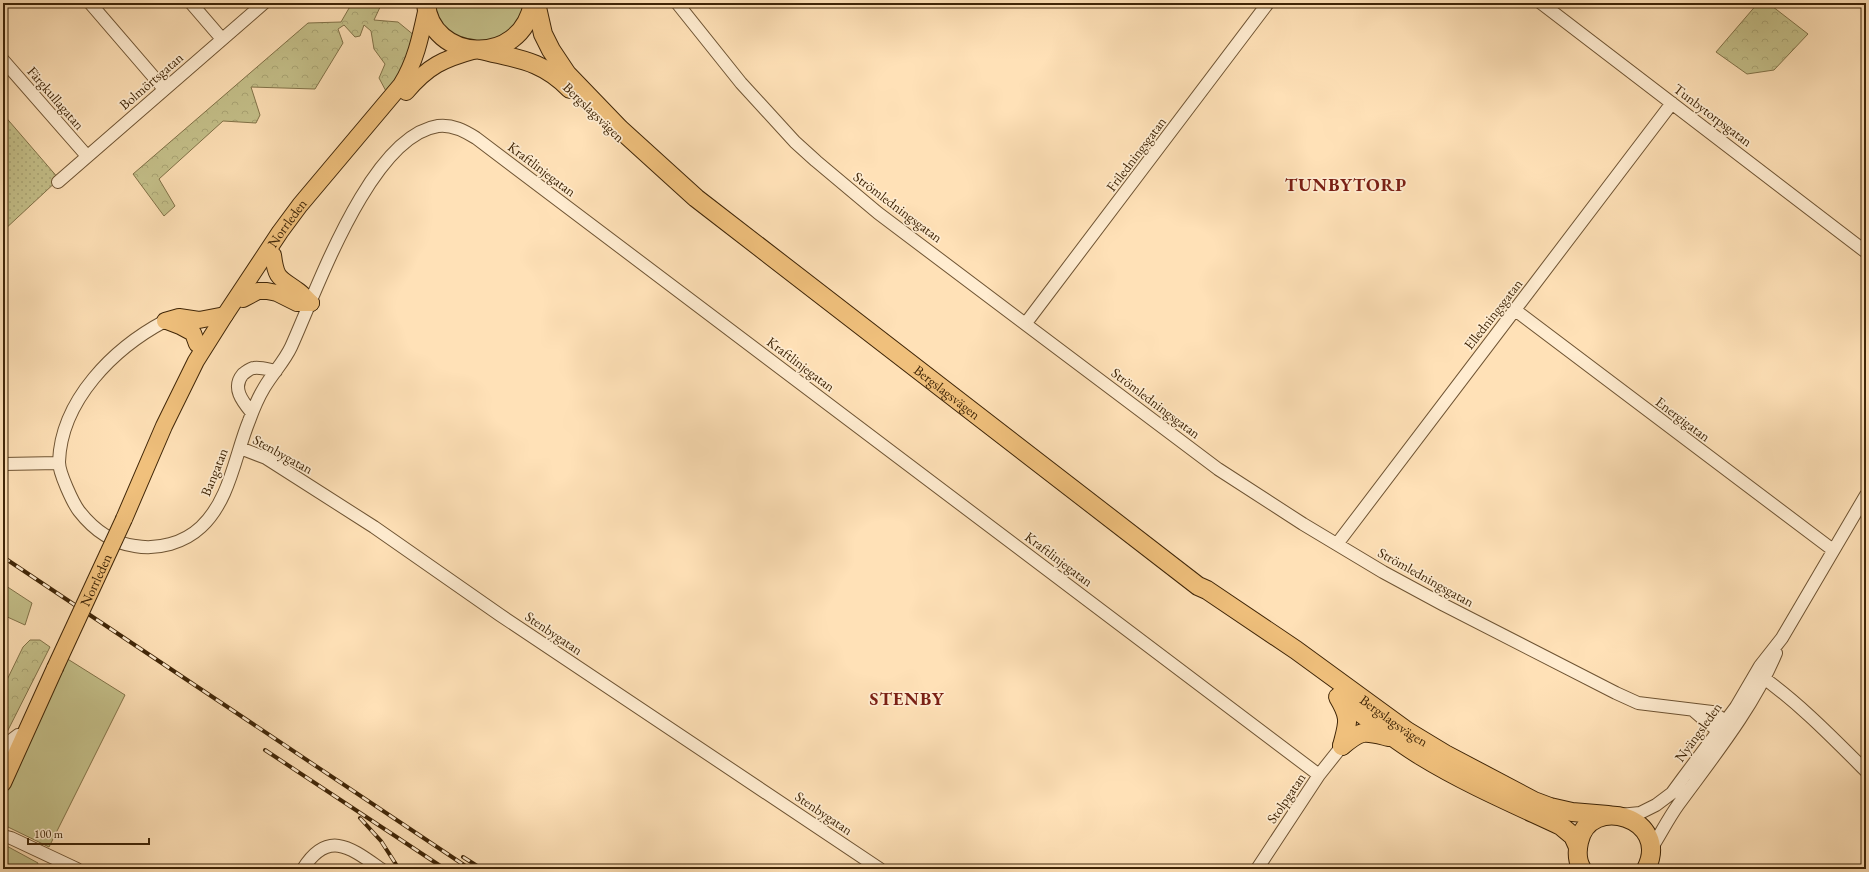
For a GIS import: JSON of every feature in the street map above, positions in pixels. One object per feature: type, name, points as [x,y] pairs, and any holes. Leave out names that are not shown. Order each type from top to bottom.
[{"type":"highway","points":[[478,50],[496,48],[516,36],[526,24],[534,3]]},
{"type":"highway","name":"Bergslagsvägen","points":[[534,3],[546,41],[568,74],[620,129],[696,198],[1198,586],[1209,599],[1393,738],[1462,778],[1561,826],[1573,836],[1578,861]]},
{"type":"highway","name":"Bergslagsvägen","points":[[426,5],[431,20],[439,32],[462,48],[519,58],[536,64],[554,74],[632,148],[681,189],[696,198]]},
{"type":"highway","name":"Bergslagsvägen","points":[[1198,586],[1207,590],[1296,650],[1351,692],[1407,731],[1445,754],[1534,801],[1550,807],[1572,812],[1613,815],[1631,819],[1642,827],[1649,840],[1651,861]]},
{"type":"highway","points":[[1338,697],[1348,715],[1348,722],[1342,746]]},
{"type":"highway","points":[[1342,746],[1360,733],[1367,732],[1393,738]]},
{"type":"highway","points":[[1578,861],[1580,838],[1591,823],[1613,815]]},
{"type":"main road","name":"Norrleden","points":[[7,760],[34,717],[34,712],[156,448],[164,426],[196,361],[280,232],[300,205],[401,85],[409,72],[416,55],[426,5]]},
{"type":"main road","name":"Norrleden","points":[[156,448],[169,429],[243,299],[308,210],[420,75],[442,61],[478,50]]},
{"type":"main road","points":[[274,255],[275,270],[281,280],[297,290],[311,303]]},
{"type":"main road","points":[[243,299],[258,291],[267,291],[277,292],[296,303],[311,303]]},
{"type":"main road","points":[[165,321],[179,317],[199,320],[225,315]]},
{"type":"main road","points":[[165,321],[180,326],[193,334],[197,344]]},
{"type":"main road","name":"Norrleden","points":[[3,783],[7,760],[28,715],[34,712]]},
{"type":"street","points":[[90,3],[164,89]]},
{"type":"street","points":[[191,3],[222,39]]},
{"type":"street","name":"Bolmörtsgatan","points":[[58,182],[264,3]]},
{"type":"street","name":"Strömledningsgatan","points":[[677,3],[741,83],[795,142],[816,162],[878,213],[1218,469],[1337,544],[1444,605],[1628,699],[1638,703],[1712,712],[1726,729]]},
{"type":"street","name":"Friledningsgatan","points":[[1026,323],[1268,3]]},
{"type":"street","name":"Tunbytorpsgatan","points":[[1541,3],[1866,252]]},
{"type":"street","name":"Färgkullagatan","points":[[3,60],[87,156]]},
{"type":"street","name":"Elledningsgatan","points":[[1337,544],[1672,103]]},
{"type":"street","name":"Kraftlinjegatan","points":[[311,303],[341,232],[385,162],[413,135],[425,130],[440,126],[454,127],[465,131],[697,304],[1319,775]]},
{"type":"street","name":"Stenbygatan","points":[[311,303],[287,354],[264,388],[252,413],[240,448],[266,458],[374,527],[500,615],[880,869]]},
{"type":"street","name":"Energigatan","points":[[1515,310],[1834,550]]},
{"type":"street","name":"Bangatan","points":[[165,321],[144,332],[94,378],[80,398],[70,420],[62,444],[59,464],[73,504],[93,527],[106,537],[121,543],[150,548],[166,546],[186,537],[202,526],[222,498],[240,448]]},
{"type":"street","points":[[196,361],[197,344]]},
{"type":"street","name":"Stenbygatan","points":[[252,413],[242,400],[239,393],[237,384],[240,378],[246,372],[254,368],[276,371]]},
{"type":"street","points":[[3,464],[59,464]]},
{"type":"street","name":"Nyängsleden","points":[[1651,861],[1677,806],[1758,680],[1866,495]]},
{"type":"street","points":[[1758,680],[1796,705],[1866,771]]},
{"type":"street","name":"Nyängsleden","points":[[1613,815],[1640,813],[1656,805],[1672,793],[1726,729]]},
{"type":"street","name":"Stolpgatan","points":[[1257,869],[1319,775],[1342,746]]},
{"type":"street","points":[[3,791],[10,775],[7,760]]},
{"type":"street","points":[[6,835],[77,869]]},
{"type":"street","points":[[303,869],[309,860],[321,848],[336,845],[356,851],[381,869]]},
{"type":"green space","points":[[352,3],[382,3],[374,20],[398,22],[415,36],[408,64],[387,93],[379,78],[385,64],[374,49],[371,31],[364,25],[360,36],[355,37],[344,25],[338,29],[343,43],[315,89],[251,87],[260,115],[256,123],[223,121],[159,179],[175,206],[164,216],[133,174],[308,23],[341,22]]},
{"type":"green space","points":[[432,3],[528,3],[525,16],[502,41],[469,45],[442,28]]},
{"type":"green space","points":[[1758,3],[1768,3],[1808,34],[1774,70],[1747,74],[1716,52]]},
{"type":"green space","points":[[3,114],[59,179],[3,231]]},
{"type":"green space","points":[[3,584],[32,603],[25,625],[3,615]]},
{"type":"green space","points":[[30,640],[40,640],[50,647],[3,740],[3,688],[23,647]]},
{"type":"green space","points":[[66,658],[125,695],[49,847],[8,827],[3,821],[3,797]]},
{"type":"green space","points":[[3,844],[38,863],[36,869],[3,869]]},
{"type":"railway","points":[[3,557],[470,869]]},
{"type":"railway","points":[[265,750],[445,869]]},
{"type":"railway","points":[[360,818],[381,841],[399,869]]},
{"type":"railway","points":[[463,857],[482,869]]},
{"type":"district","name":"TUNBYTORP","points":[[1346,185]]},
{"type":"district","name":"STENBY","points":[[907,699]]}]
